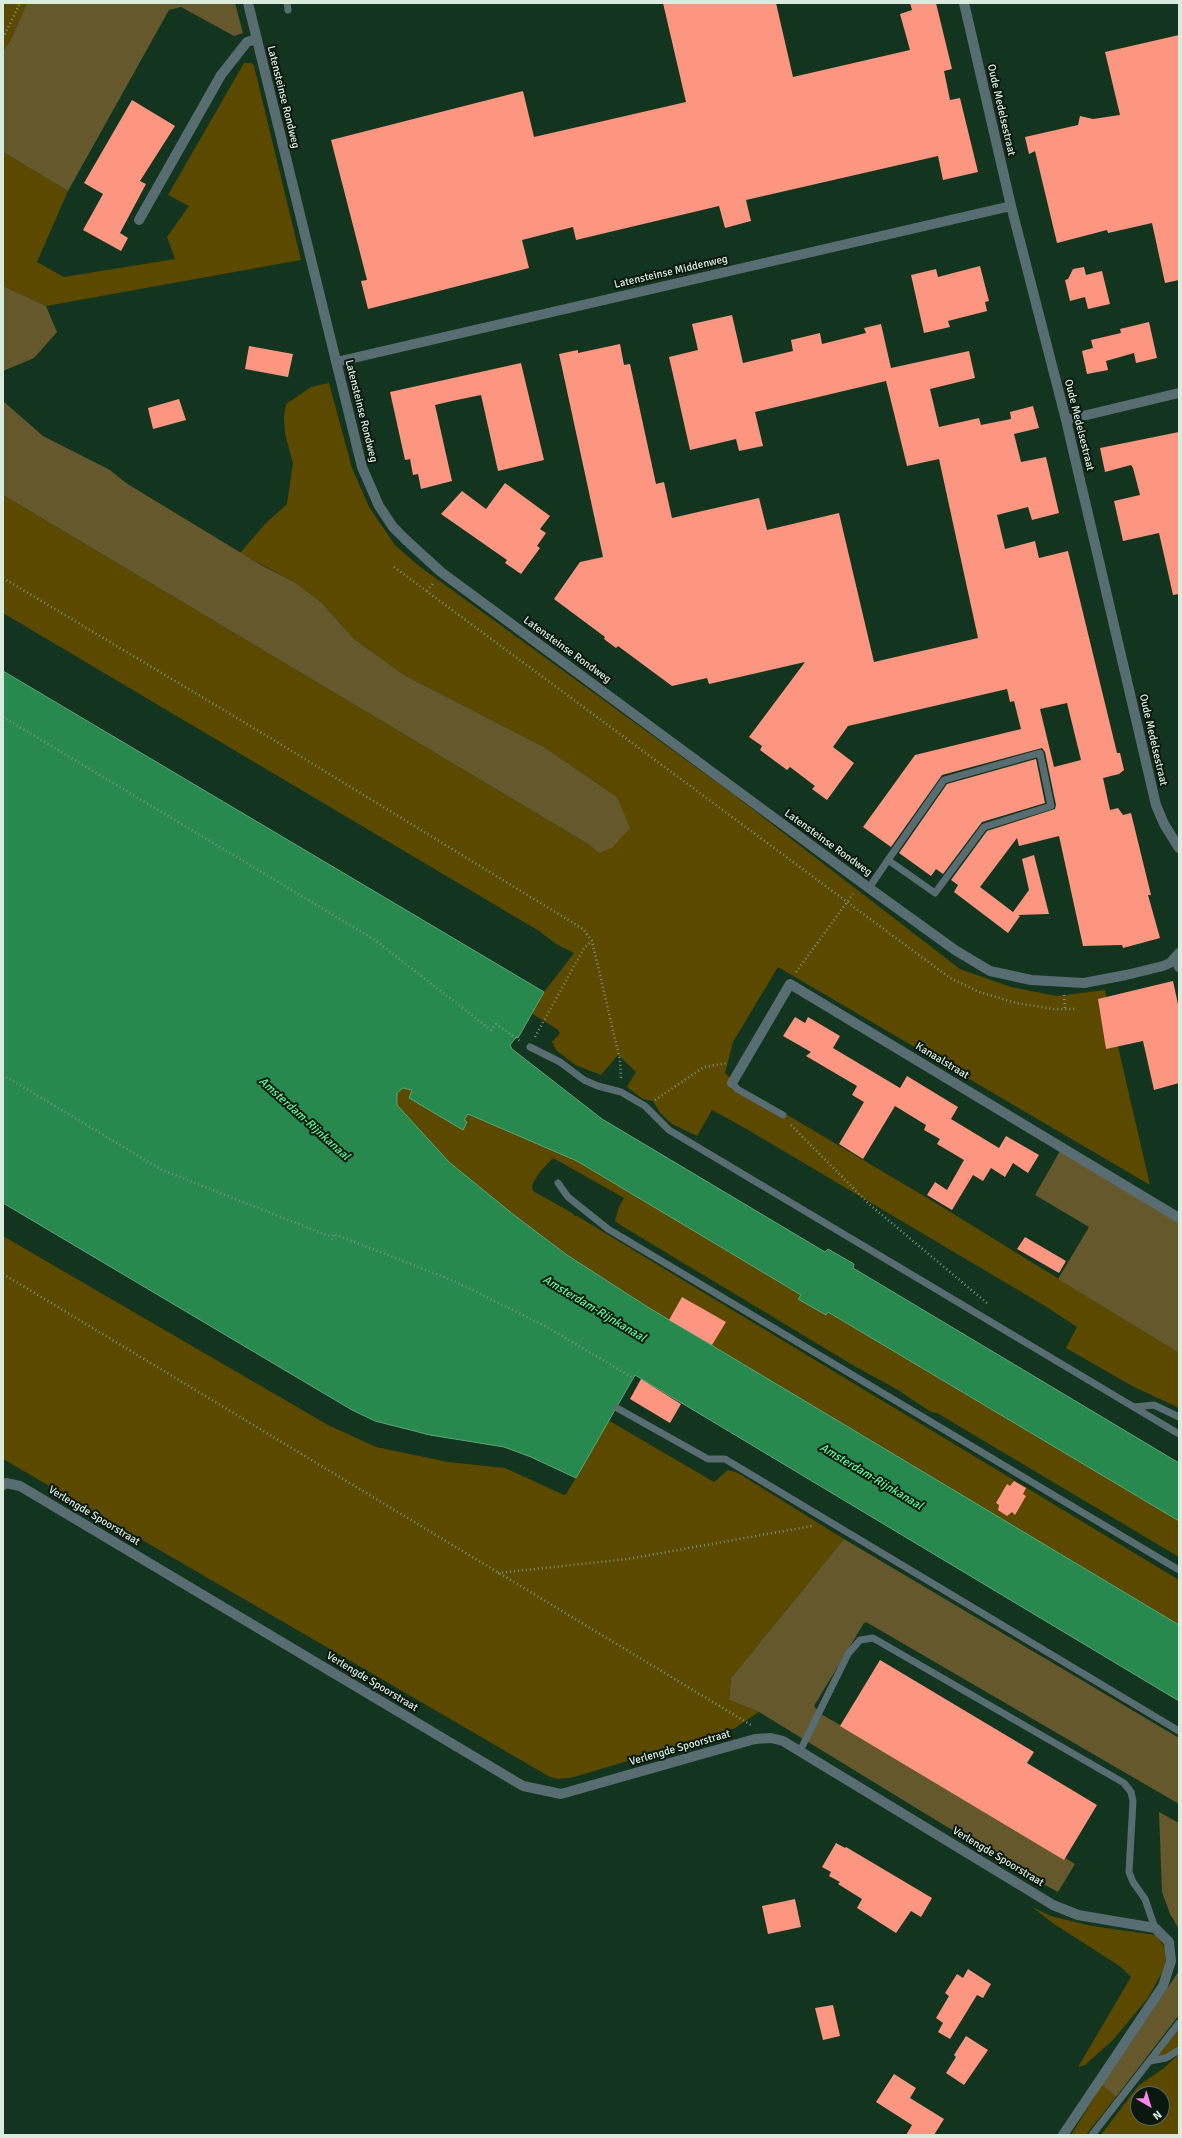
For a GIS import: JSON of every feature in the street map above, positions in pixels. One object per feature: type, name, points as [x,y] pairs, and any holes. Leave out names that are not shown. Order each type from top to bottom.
[{"type":"street","name":"Latensteinse Rondweg","points":[[248,3],[362,467],[379,506],[393,527],[441,572],[865,885],[966,957],[990,971],[1031,980],[1084,983],[1163,966],[1178,959]]},
{"type":"street","name":"Oude Medelsestraat","points":[[964,3],[1011,206],[1066,420],[1156,805],[1164,824],[1179,848]]},
{"type":"street","name":"Latensteinse Rondweg","points":[[139,220],[221,75],[247,42],[257,39]]},
{"type":"street","name":"Latensteinse Middenweg","points":[[336,362],[1011,206]]},
{"type":"street","points":[[1066,420],[1179,394]]},
{"type":"street","points":[[732,1083],[790,984]]},
{"type":"street","name":"Kanaalstraat","points":[[790,984],[1179,1218]]},
{"type":"street","name":"Verlengde Spoorstraat","points":[[3,1485],[6,1483],[20,1486],[523,1786],[561,1794],[755,1739],[771,1738],[783,1740],[1053,1905],[1078,1915],[1155,1928]]},
{"type":"street","points":[[1063,2135],[1163,1986],[1171,1961],[1169,1942],[1155,1928]]},
{"type":"lane","points":[[865,885],[888,860],[944,780],[1040,753],[1051,806],[984,827],[935,893],[888,860]]},
{"type":"lane","points":[[530,1047],[560,1062],[584,1080],[598,1086],[621,1092],[645,1106],[669,1130],[1179,1434]]},
{"type":"lane","points":[[732,1083],[737,1089],[783,1115]]},
{"type":"lane","points":[[558,1183],[568,1198],[608,1229],[1179,1570]]},
{"type":"lane","points":[[1134,1407],[1154,1405],[1179,1417]]},
{"type":"lane","points":[[617,1408],[708,1459],[725,1460],[1179,1732]]},
{"type":"lane","points":[[800,1751],[848,1654],[860,1640],[873,1638],[1124,1783],[1131,1792],[1133,1801],[1129,1872],[1133,1882],[1145,1899],[1155,1928]]},
{"type":"lane","points":[[1092,2135],[1179,2023]]},
{"type":"lane","points":[[1150,2061],[1166,2058],[1179,2050]]},
{"type":"path","points":[[3,38],[20,3]]},
{"type":"path","points":[[394,567],[950,978],[978,992],[1016,1003],[1054,1009],[1076,1009]]},
{"type":"path","points":[[3,578],[284,746],[583,929],[592,942],[620,1060],[621,1092]]},
{"type":"path","points":[[3,716],[376,940],[491,1030],[496,1024],[516,1039]]},
{"type":"path","points":[[790,984],[798,968],[825,931],[847,902],[865,885]]},
{"type":"path","points":[[530,1047],[584,948],[592,942]]},
{"type":"path","points":[[645,1106],[704,1066],[744,1061]]},
{"type":"path","points":[[3,1075],[162,1170],[329,1236]]},
{"type":"path","points":[[783,1115],[797,1132],[869,1204],[991,1306]]},
{"type":"path","points":[[332,1240],[334,1234],[454,1281],[547,1327],[633,1378]]},
{"type":"path","points":[[3,1274],[771,1738]]},
{"type":"path","points":[[498,1573],[628,1559],[831,1523]]},
{"type":"shaded area","points":[[3,3],[27,3],[10,41],[3,51]]},
{"type":"shaded area","points":[[27,3],[235,3],[243,33],[234,36],[181,7],[169,10],[68,191],[3,152],[3,51],[10,41]]},
{"type":"shaded area","points":[[244,63],[252,63],[254,66],[301,260],[46,306],[3,286],[3,152],[68,191],[37,262],[64,277],[175,259],[167,237],[189,206],[168,195]]},
{"type":"shaded area","points":[[3,286],[46,306],[57,332],[34,358],[3,371]]},
{"type":"shaded area","points":[[329,383],[352,468],[369,507],[395,545],[419,566],[733,794],[960,969],[1011,987],[1057,996],[1105,990],[1150,1185],[778,967],[733,1042],[725,1073],[742,1088],[939,1205],[1179,1353],[1179,1408],[1132,1386],[1066,1348],[1077,1327],[1045,1306],[743,1127],[712,1110],[697,1136],[672,1124],[660,1113],[653,1101],[643,1099],[627,1087],[636,1072],[618,1055],[601,1075],[575,1065],[556,1050],[552,1042],[560,1033],[557,1029],[531,1013],[544,992],[574,953],[556,944],[539,931],[3,613],[3,495],[588,844],[599,853],[617,797],[544,747],[404,675],[353,638],[322,603],[296,583],[240,553],[264,525],[287,504],[293,463],[285,434],[284,417],[286,404],[311,387]]},
{"type":"shaded area","points":[[3,401],[43,436],[110,470],[126,483],[261,565],[296,583],[322,603],[353,638],[404,675],[544,747],[617,797],[630,828],[612,848],[599,853],[588,844],[3,495]]},
{"type":"shaded area","points":[[403,1088],[412,1090],[409,1097],[467,1122],[464,1120],[468,1113],[577,1161],[801,1295],[799,1299],[827,1315],[828,1312],[1179,1521],[1179,1557],[937,1413],[931,1412],[898,1390],[856,1367],[622,1226],[615,1221],[618,1209],[624,1198],[553,1158],[539,1173],[532,1185],[533,1191],[574,1214],[574,1216],[577,1216],[1179,1580],[1179,1625],[646,1306],[567,1255],[514,1215],[449,1162],[397,1105],[397,1093]]},
{"type":"shaded area","points":[[1060,1151],[1179,1223],[1179,1353],[1058,1279],[1089,1227],[1035,1195]]},
{"type":"shaded area","points":[[3,1236],[328,1425],[376,1447],[448,1462],[505,1468],[564,1495],[576,1478],[608,1420],[714,1482],[728,1470],[738,1473],[844,1539],[731,1678],[729,1700],[759,1712],[735,1728],[695,1741],[574,1777],[559,1779],[550,1777],[3,1459]]},
{"type":"shaded area","points":[[844,1539],[1179,1738],[1179,1804],[866,1622],[864,1623],[814,1706],[821,1714],[975,1803],[1075,1864],[1058,1892],[1016,1869],[759,1712],[729,1700],[731,1678]]},
{"type":"shaded area","points":[[1159,1812],[1179,1823],[1179,1929],[1170,1914],[1162,1892]]},
{"type":"shaded area","points":[[1032,1907],[1051,1916],[1092,1926],[1156,1935],[1167,1950],[1164,1969],[1148,1998],[1113,2040],[1085,2065],[1078,2067],[1131,1977],[1121,1967],[1054,1924]]},
{"type":"shaded area","points":[[1179,1971],[1179,2015],[1116,2097],[1102,2085]]},
{"type":"shaded area","points":[[1179,2028],[1179,2047],[1166,2056],[1156,2058]]},
{"type":"shaded area","points":[[1179,2054],[1179,2135],[1101,2135],[1130,2097],[1130,2126],[1170,2126],[1170,2086],[1138,2086],[1164,2068]]},
{"type":"shaded area","points":[[1102,2085],[1116,2097],[1086,2135],[1071,2135]]},
{"type":"water","name":"Amsterdam-Rijnkanaal","points":[[3,671],[544,992],[518,1038],[516,1037],[510,1045],[512,1049],[602,1119],[825,1252],[828,1249],[854,1264],[853,1268],[1179,1463],[1179,1521],[828,1312],[826,1315],[798,1299],[801,1295],[577,1161],[468,1114],[464,1120],[467,1122],[463,1130],[409,1098],[412,1090],[403,1088],[397,1093],[397,1105],[449,1162],[514,1215],[567,1255],[646,1306],[1179,1625],[1179,1701],[635,1375],[576,1478],[531,1457],[504,1447],[430,1435],[375,1421],[352,1410],[3,1203]]},
{"type":"building","points":[[663,3],[776,3],[793,77],[910,50],[900,14],[912,10],[910,3],[936,3],[952,69],[944,71],[950,100],[960,98],[978,172],[943,180],[938,156],[746,200],[751,221],[725,228],[719,206],[576,240],[573,227],[522,240],[529,268],[368,309],[361,281],[367,280],[331,140],[523,91],[534,137],[686,102]]},
{"type":"building","points":[[1179,35],[1179,280],[1165,283],[1152,223],[1108,233],[1107,230],[1057,243],[1035,151],[1029,154],[1025,137],[1078,125],[1080,116],[1093,119],[1120,115],[1105,52]]},
{"type":"building","points":[[132,100],[175,126],[140,181],[146,184],[120,233],[128,238],[121,251],[83,230],[103,194],[84,183]]},
{"type":"building","points":[[980,266],[989,301],[985,302],[987,311],[948,321],[950,327],[924,333],[911,275],[936,269],[938,277]]},
{"type":"building","points":[[1084,267],[1086,275],[1102,271],[1110,304],[1088,309],[1085,297],[1070,301],[1065,280],[1068,279],[1073,269]]},
{"type":"building","points":[[732,315],[743,363],[793,351],[791,340],[820,333],[822,344],[866,333],[864,328],[881,324],[891,368],[969,351],[975,378],[930,389],[939,427],[979,418],[981,425],[1011,419],[1010,412],[1033,406],[1039,428],[1014,434],[1021,462],[1046,457],[1059,513],[1032,520],[1028,507],[997,515],[1005,549],[1035,541],[1039,558],[1068,551],[1117,753],[1120,753],[1124,770],[1119,774],[1103,778],[1110,810],[1118,808],[1123,815],[1131,813],[1151,895],[1148,895],[1160,938],[1123,948],[1122,945],[1083,946],[1059,836],[1019,846],[1017,838],[980,887],[1013,912],[1029,890],[1022,859],[1034,855],[1049,914],[1018,915],[1020,916],[1008,933],[954,892],[958,885],[951,880],[987,831],[1055,809],[1056,805],[1045,752],[1042,748],[942,775],[891,847],[863,827],[915,755],[1021,729],[1014,701],[1010,702],[1007,689],[848,726],[833,747],[854,763],[827,800],[812,789],[815,786],[790,767],[787,770],[760,750],[762,746],[749,737],[805,662],[709,684],[707,678],[672,686],[618,646],[616,648],[604,639],[605,637],[554,599],[580,562],[603,557],[559,354],[578,350],[578,353],[620,344],[624,365],[630,364],[656,484],[664,482],[672,518],[759,498],[767,530],[839,513],[874,662],[978,638],[939,459],[907,466],[886,381],[755,412],[763,446],[739,451],[736,439],[690,450],[669,357],[698,350],[692,324]],"holes":[[[1067,703],[1081,760],[1054,767],[1040,709]]]},
{"type":"building","points":[[1149,322],[1157,358],[1136,363],[1134,353],[1106,361],[1108,370],[1087,374],[1082,351],[1093,348],[1091,340],[1121,333],[1120,329]]},
{"type":"building","points":[[249,346],[293,354],[288,377],[245,369]]},
{"type":"building","points":[[521,363],[544,460],[498,471],[481,395],[435,405],[452,481],[421,489],[418,474],[413,475],[410,459],[405,460],[390,392]]},
{"type":"building","points":[[179,399],[186,420],[153,429],[148,408]]},
{"type":"building","points":[[1179,432],[1179,594],[1173,595],[1159,533],[1123,541],[1114,501],[1140,495],[1131,465],[1105,472],[1100,448]]},
{"type":"building","points":[[505,483],[550,516],[540,529],[546,533],[537,546],[540,548],[521,574],[505,563],[507,560],[441,514],[462,491],[486,509]]},
{"type":"building","points":[[1036,759],[1045,803],[982,822],[943,874],[936,869],[931,876],[899,853],[947,784]]},
{"type":"building","points":[[1173,981],[1179,1009],[1179,1083],[1154,1090],[1143,1041],[1106,1049],[1098,999]]},
{"type":"building","points":[[795,1017],[805,1023],[808,1017],[840,1036],[833,1048],[900,1088],[907,1076],[958,1107],[951,1119],[999,1148],[1006,1136],[1039,1155],[1028,1173],[1013,1163],[1005,1177],[991,1168],[983,1181],[973,1175],[952,1210],[927,1195],[935,1182],[947,1190],[964,1160],[937,1144],[940,1139],[924,1130],[926,1125],[895,1106],[863,1159],[839,1144],[864,1102],[852,1095],[857,1086],[806,1056],[811,1052],[783,1036]]},
{"type":"building","points":[[1025,1237],[1066,1261],[1059,1273],[1017,1249]]},
{"type":"building","points":[[682,1297],[726,1322],[712,1345],[669,1320]]},
{"type":"building","points":[[641,1379],[681,1404],[670,1423],[630,1399]]},
{"type":"building","points":[[1014,1481],[1026,1488],[1023,1494],[1026,1496],[1015,1515],[1012,1512],[1007,1516],[998,1510],[999,1505],[996,1503],[1007,1484],[1010,1486]]},
{"type":"building","points":[[880,1660],[1034,1752],[1027,1763],[1097,1805],[1064,1860],[840,1726]]},
{"type":"building","points":[[836,1843],[845,1848],[846,1847],[932,1898],[921,1917],[911,1911],[896,1933],[857,1908],[862,1899],[838,1884],[840,1882],[829,1876],[831,1872],[822,1867]]},
{"type":"building","points":[[795,1899],[801,1927],[768,1934],[762,1906]]},
{"type":"building","points":[[968,1969],[991,1984],[983,1998],[977,1995],[950,2039],[938,2032],[943,2023],[936,2018],[949,1996],[945,1993],[957,1974],[963,1978]]},
{"type":"building","points":[[833,2005],[840,2036],[823,2040],[815,2008]]},
{"type":"building","points":[[966,2036],[988,2050],[964,2085],[946,2073],[956,2057],[954,2055]]},
{"type":"building","points":[[894,2074],[916,2088],[910,2098],[944,2119],[934,2135],[906,2135],[912,2125],[876,2102]]}]
